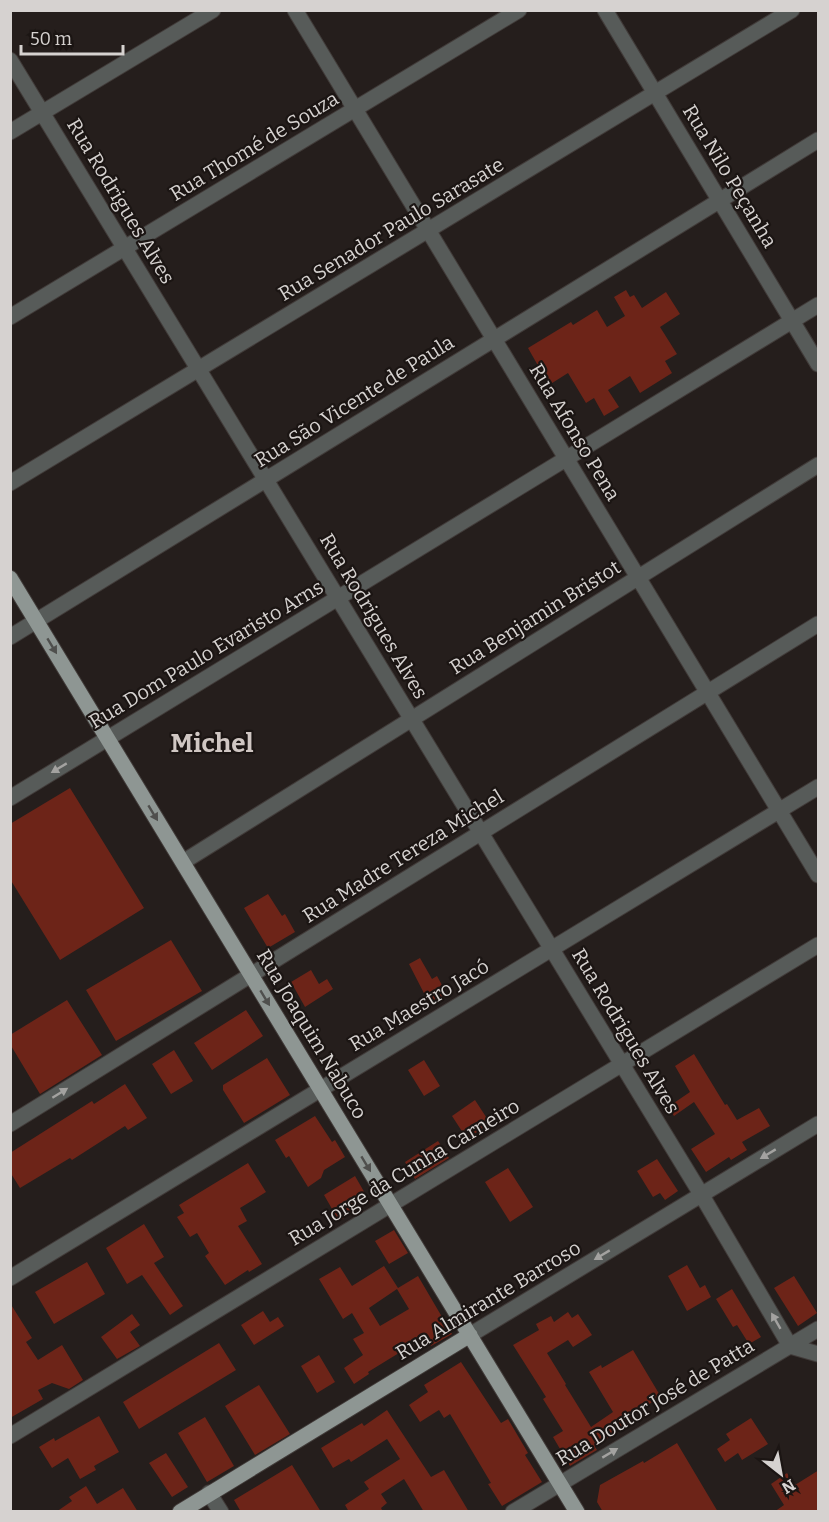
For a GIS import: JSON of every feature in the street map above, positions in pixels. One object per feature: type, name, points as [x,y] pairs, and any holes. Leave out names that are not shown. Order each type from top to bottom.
[{"type":"main road","name":"Rua Joaquim Nabuco","points":[[10,578],[577,1512]]},
{"type":"main road","name":"Rua Almirante Barroso","points":[[180,1512],[470,1335]]},
{"type":"street","points":[[10,132],[213,10]]},
{"type":"street","name":"Rua Afonso Pena","points":[[295,10],[819,875]]},
{"type":"street","name":"Rua Thomé de Souza","points":[[10,317],[519,10]]},
{"type":"street","name":"Rua Nilo Peçanha","points":[[605,10],[819,364]]},
{"type":"street","name":"Rua Senador Paulo Sarasate","points":[[10,483],[792,10]]},
{"type":"street","name":"Rua Rodrigues Alves","points":[[10,60],[701,1194],[790,1346]]},
{"type":"street","name":"Rua São Vicente de Paula","points":[[10,636],[819,140]]},
{"type":"street","name":"Rua Dom Paulo Evaristo Arns","points":[[10,798],[819,305]]},
{"type":"street","name":"Rua Benjamin Bristot","points":[[183,862],[819,465]]},
{"type":"street","name":"Rua Madre Tereza Michel","points":[[13,1117],[251,975],[819,624]]},
{"type":"street","name":"Rua Maestro Jacó","points":[[10,1278],[819,787]]},
{"type":"street","name":"Rua Jorge da Cunha Carneiro","points":[[10,1436],[819,945]]},
{"type":"street","name":"Rua Almirante Barroso","points":[[470,1335],[819,1124]]},
{"type":"street","name":"Rua Doutor José de Patta","points":[[513,1512],[819,1329]]},
{"type":"street","points":[[790,1346],[819,1354]]},
{"type":"street","points":[[210,1494],[221,1512]]},
{"type":"building","points":[[626,290],[630,297],[634,295],[642,308],[666,292],[680,314],[660,327],[677,354],[665,361],[672,373],[640,393],[630,376],[608,390],[619,407],[604,416],[594,398],[586,403],[568,373],[549,385],[528,348],[571,322],[573,325],[597,310],[607,327],[625,316],[614,297]]},
{"type":"building","points":[[70,788],[144,908],[60,960],[10,879],[10,824]]},
{"type":"building","points":[[268,894],[282,916],[285,914],[295,932],[268,948],[244,908]]},
{"type":"building","points":[[171,940],[202,991],[116,1041],[86,990]]},
{"type":"building","points":[[420,958],[432,979],[437,976],[448,996],[430,1005],[409,964]]},
{"type":"building","points":[[311,970],[319,984],[327,979],[333,989],[305,1007],[291,982]]},
{"type":"building","points":[[67,1000],[102,1055],[40,1094],[10,1044],[10,1035]]},
{"type":"building","points":[[246,1010],[263,1036],[212,1070],[194,1043]]},
{"type":"building","points":[[174,1050],[193,1081],[171,1094],[152,1064]]},
{"type":"building","points":[[694,1054],[725,1105],[727,1104],[737,1120],[759,1108],[770,1126],[742,1142],[747,1150],[731,1160],[729,1157],[706,1172],[691,1149],[715,1134],[694,1102],[674,1116],[668,1107],[690,1092],[675,1066]]},
{"type":"building","points":[[267,1058],[290,1095],[244,1123],[223,1090],[223,1085]]},
{"type":"building","points":[[424,1060],[440,1086],[424,1096],[408,1070]]},
{"type":"building","points":[[125,1084],[147,1118],[128,1130],[125,1126],[72,1160],[70,1158],[20,1188],[10,1172],[10,1153],[92,1101],[94,1104]]},
{"type":"building","points":[[475,1100],[490,1123],[467,1139],[452,1116]]},
{"type":"building","points":[[315,1116],[332,1142],[335,1140],[345,1157],[324,1170],[321,1178],[308,1187],[289,1156],[286,1158],[275,1140]]},
{"type":"building","points":[[438,1141],[449,1158],[415,1179],[405,1162]]},
{"type":"building","points":[[657,1159],[678,1191],[665,1200],[660,1193],[653,1197],[637,1171]]},
{"type":"building","points":[[248,1163],[266,1192],[240,1208],[247,1221],[238,1226],[262,1264],[225,1285],[205,1256],[209,1253],[197,1233],[190,1237],[177,1217],[184,1213],[179,1205]]},
{"type":"building","points":[[508,1168],[533,1207],[510,1222],[485,1182]]},
{"type":"building","points":[[355,1176],[370,1202],[339,1221],[324,1195]]},
{"type":"building","points":[[144,1224],[164,1257],[154,1263],[183,1306],[170,1315],[142,1275],[127,1284],[106,1248]]},
{"type":"building","points":[[394,1230],[408,1253],[389,1264],[375,1241]]},
{"type":"building","points":[[87,1262],[105,1294],[54,1324],[35,1292]]},
{"type":"building","points":[[687,1265],[700,1288],[705,1285],[711,1297],[687,1311],[668,1276]]},
{"type":"building","points":[[384,1266],[398,1288],[418,1276],[452,1334],[431,1346],[425,1337],[368,1372],[369,1374],[354,1384],[344,1368],[363,1355],[353,1339],[364,1333],[352,1313],[343,1319],[319,1279],[340,1267],[352,1286]],"holes":[[[397,1289],[409,1309],[380,1326],[369,1308]]]},
{"type":"building","points":[[794,1276],[817,1313],[798,1326],[774,1288]]},
{"type":"building","points":[[732,1289],[761,1337],[749,1344],[737,1325],[733,1327],[716,1299]]},
{"type":"building","points":[[10,1303],[32,1338],[26,1342],[38,1360],[62,1345],[83,1380],[69,1389],[52,1383],[38,1390],[43,1399],[10,1418]]},
{"type":"building","points":[[263,1311],[270,1322],[278,1317],[284,1326],[254,1345],[241,1325]]},
{"type":"building","points":[[568,1312],[572,1318],[578,1314],[592,1335],[573,1347],[568,1340],[547,1353],[591,1427],[613,1412],[589,1372],[601,1365],[602,1368],[633,1350],[661,1397],[631,1415],[633,1419],[615,1430],[616,1432],[595,1447],[597,1450],[570,1466],[553,1437],[563,1431],[543,1399],[546,1397],[513,1345],[539,1330],[536,1324],[551,1316],[554,1322]]},
{"type":"building","points":[[132,1314],[140,1325],[130,1332],[140,1346],[117,1359],[101,1337]]},
{"type":"building","points":[[219,1343],[236,1370],[139,1429],[123,1402]]},
{"type":"building","points":[[319,1355],[335,1382],[317,1393],[301,1366]]},
{"type":"building","points":[[461,1362],[501,1423],[508,1419],[528,1453],[525,1455],[542,1482],[502,1506],[450,1414],[444,1418],[439,1410],[420,1422],[409,1405],[428,1392],[424,1385]]},
{"type":"building","points":[[259,1385],[290,1434],[255,1455],[225,1406]]},
{"type":"building","points":[[387,1410],[431,1477],[444,1470],[469,1512],[424,1512],[404,1479],[381,1494],[387,1503],[381,1508],[383,1512],[349,1512],[345,1505],[369,1489],[364,1482],[400,1459],[387,1439],[351,1462],[349,1459],[333,1468],[321,1448],[362,1423],[364,1426]]},
{"type":"building","points":[[99,1416],[119,1452],[94,1466],[96,1470],[80,1479],[68,1458],[52,1468],[39,1447],[54,1438],[55,1441]]},
{"type":"building","points":[[205,1417],[234,1466],[207,1482],[178,1433]]},
{"type":"building","points":[[751,1418],[768,1444],[742,1460],[738,1453],[725,1462],[717,1449],[730,1440],[726,1434]]},
{"type":"building","points":[[677,1443],[718,1512],[603,1512],[597,1502],[600,1485]]},
{"type":"building","points":[[166,1453],[188,1487],[172,1497],[149,1463]]},
{"type":"building","points":[[292,1465],[321,1512],[241,1512],[234,1500]]},
{"type":"building","points":[[819,1470],[819,1512],[774,1512],[784,1505],[771,1484],[787,1473],[795,1485]]},
{"type":"building","points":[[86,1486],[97,1504],[123,1488],[138,1512],[56,1512],[72,1501],[69,1497]]},
{"type":"district","name":"Michel","points":[[212,743]]}]
